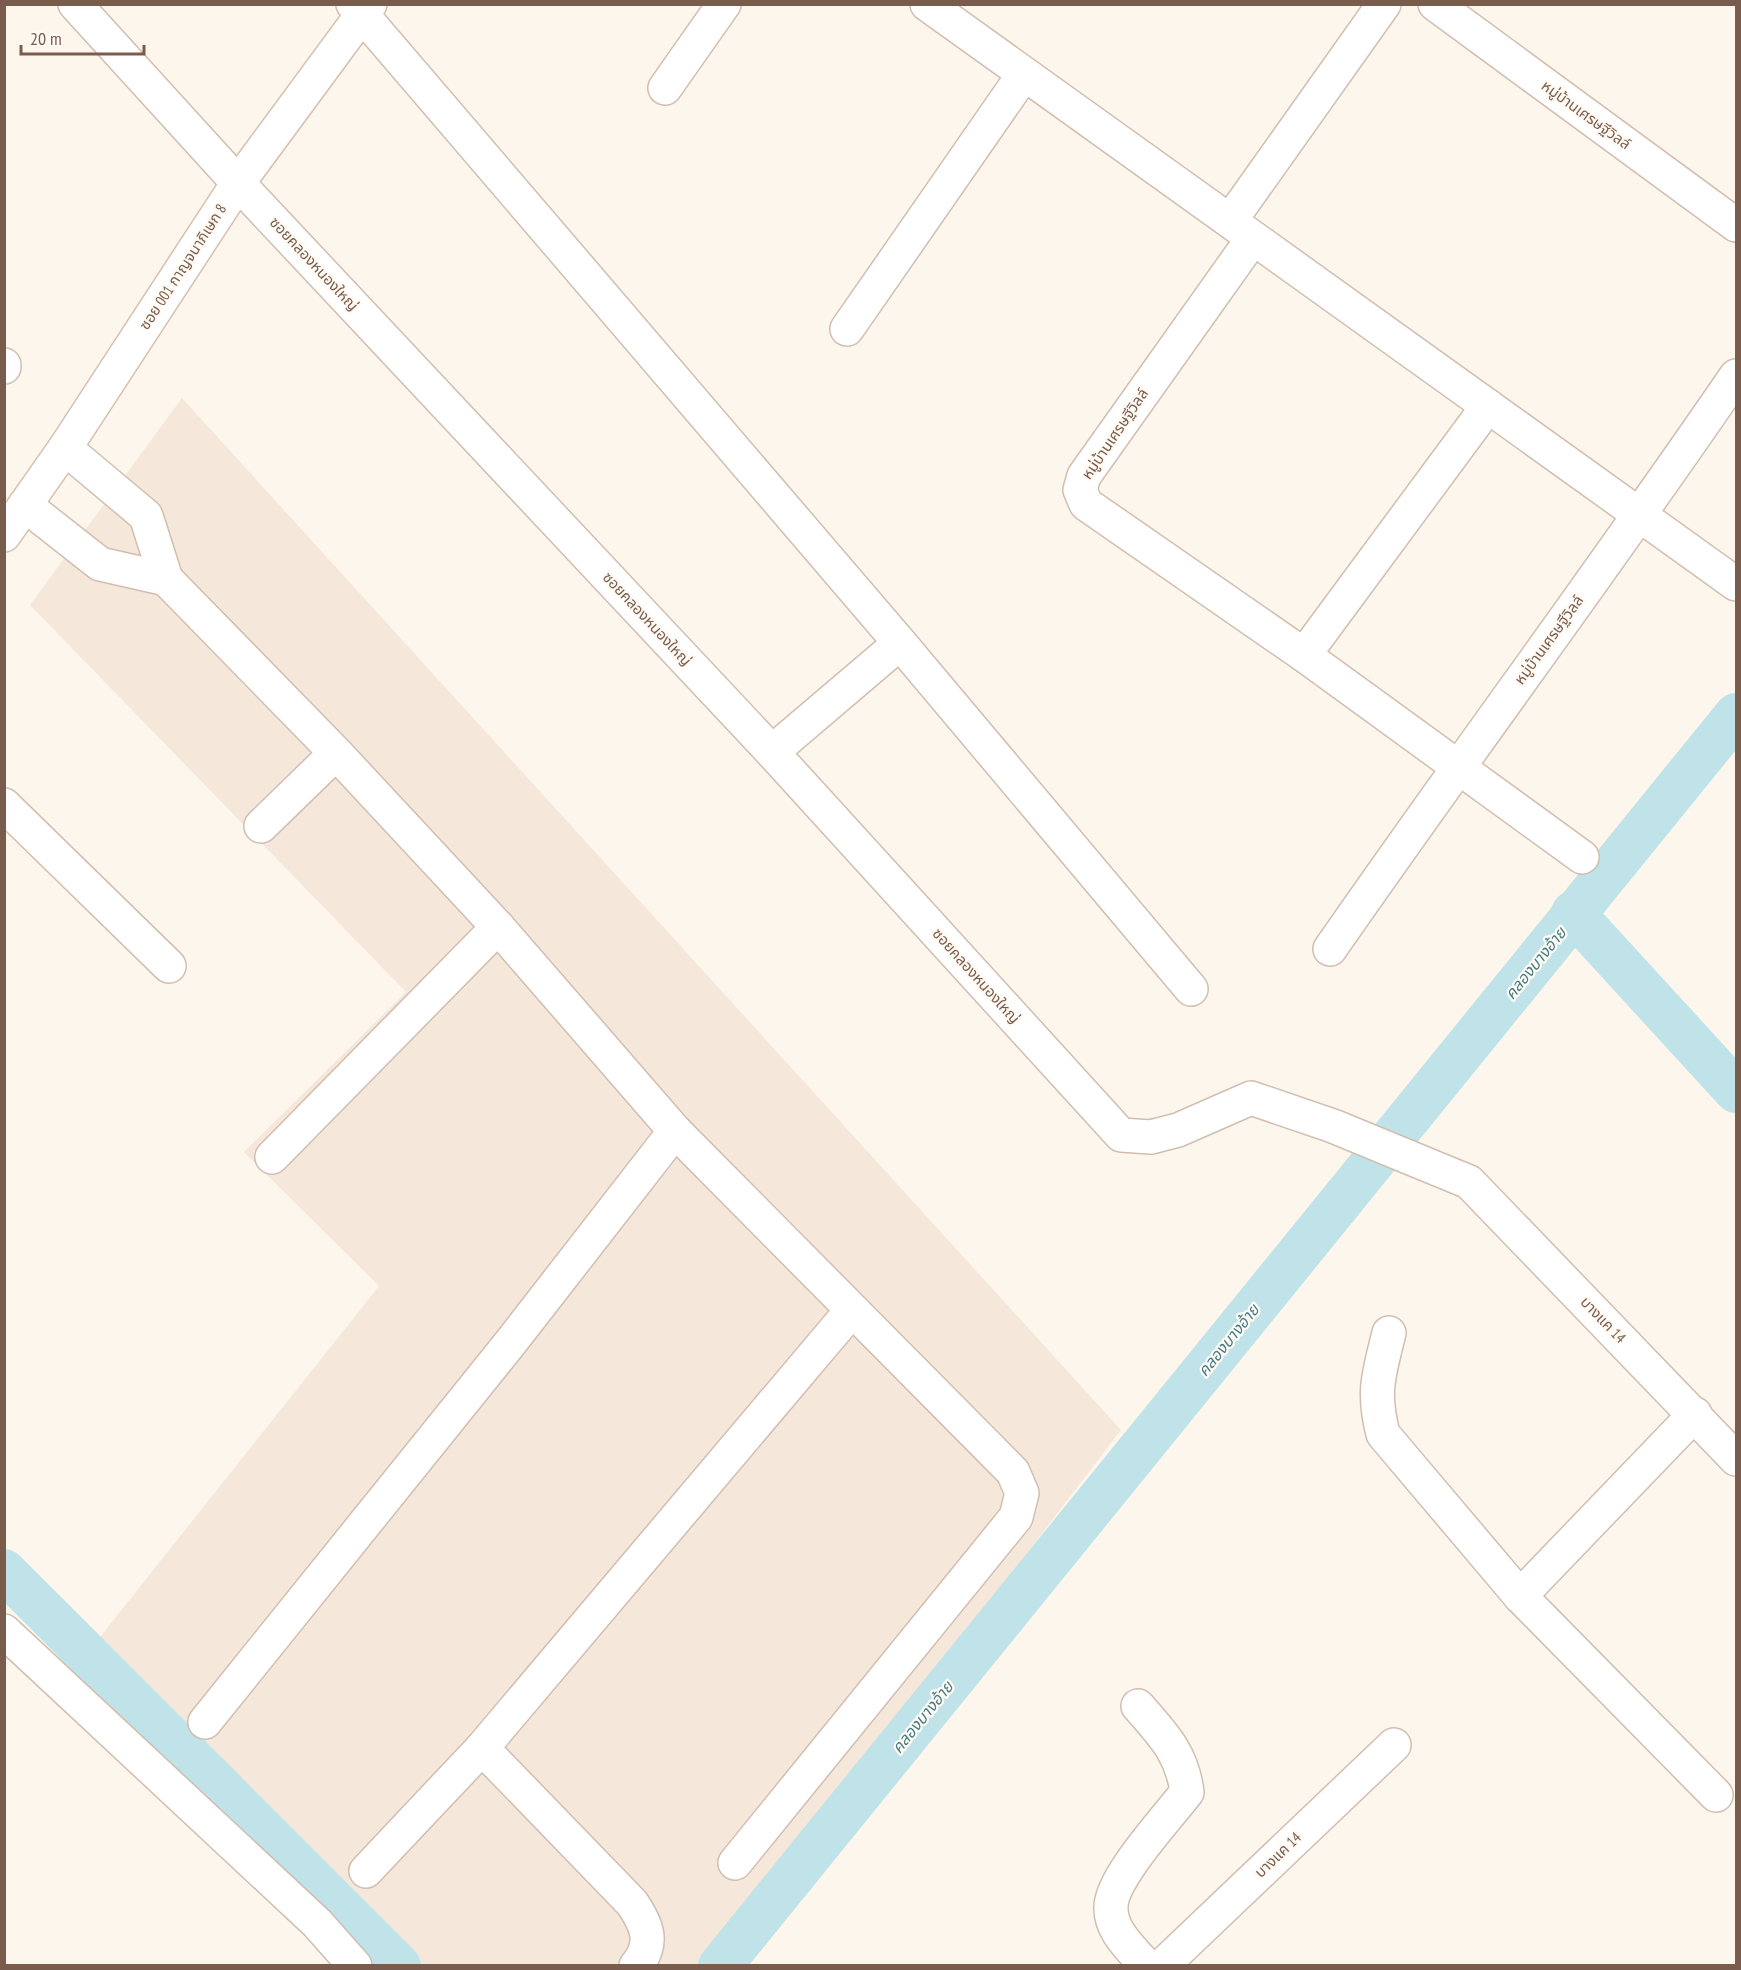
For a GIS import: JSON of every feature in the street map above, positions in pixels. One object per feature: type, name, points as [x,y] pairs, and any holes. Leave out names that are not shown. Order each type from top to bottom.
[{"type":"street","name":"ซอยคลองหนองใหญ่","points":[[75,4],[238,183],[772,752],[1121,1135],[1151,1137],[1160,1135],[1251,1098],[1333,1126],[1469,1182]]},
{"type":"street","points":[[665,88],[724,4]]},
{"type":"street","points":[[927,4],[1737,584]]},
{"type":"street","name":"หมู่บ้านเศรษฐีวิลล์","points":[[1384,4],[1084,476],[1080,490],[1086,504],[1304,655],[1582,857]]},
{"type":"street","name":"หมู่บ้านเศรษฐีวิลล์","points":[[1435,4],[1737,225]]},
{"type":"street","name":"ซอย 001 กาญจนาภิเษก 8","points":[[4,535],[65,448],[238,183],[362,8]]},
{"type":"street","points":[[362,8],[1191,988]]},
{"type":"street","points":[[847,329],[1024,74]]},
{"type":"street","name":"หมู่บ้านเศรษฐีวิลล์","points":[[1330,949],[1457,765],[1640,516],[1737,376]]},
{"type":"street","points":[[1304,655],[1488,406]]},
{"type":"street","points":[[65,448],[146,516],[166,579],[336,753],[498,927],[675,1131],[1013,1472],[1022,1493],[1016,1517],[735,1863]]},
{"type":"street","points":[[25,505],[100,564],[166,579]]},
{"type":"street","points":[[772,752],[900,643]]},
{"type":"street","points":[[261,826],[336,753]]},
{"type":"street","points":[[4,805],[169,966]]},
{"type":"street","points":[[272,1157],[498,927]]},
{"type":"street","points":[[205,1722],[511,1342],[675,1131]]},
{"type":"street","name":"บางแค 14","points":[[1469,1182],[1737,1459]]},
{"type":"street","points":[[366,1871],[482,1748],[852,1310]]},
{"type":"street","points":[[1389,1333],[1376,1385],[1377,1410],[1383,1434],[1520,1596],[1716,1795]]},
{"type":"street","points":[[1520,1596],[1695,1414]]},
{"type":"street","points":[[4,1631],[317,1923],[355,1965]]},
{"type":"street","points":[[1138,1706],[1175,1750],[1185,1776],[1187,1792],[1119,1880],[1111,1907],[1118,1933],[1146,1965]]},
{"type":"street","name":"บางแค 14","points":[[1162,1965],[1394,1745]]},
{"type":"street","points":[[482,1748],[632,1903],[644,1920],[650,1937],[644,1956],[636,1965]]},
{"type":"shaded area","points":[[182,398],[1121,1430],[881,1744],[698,1965],[420,1965],[100,1637],[379,1286],[244,1152],[406,992],[30,605]]},
{"type":"waterway","name":"คลองบางอ้าย","points":[[720,1966],[1736,715]]},
{"type":"waterway","points":[[1573,913],[1736,1091]]},
{"type":"waterway","points":[[4,1571],[399,1966]]}]
